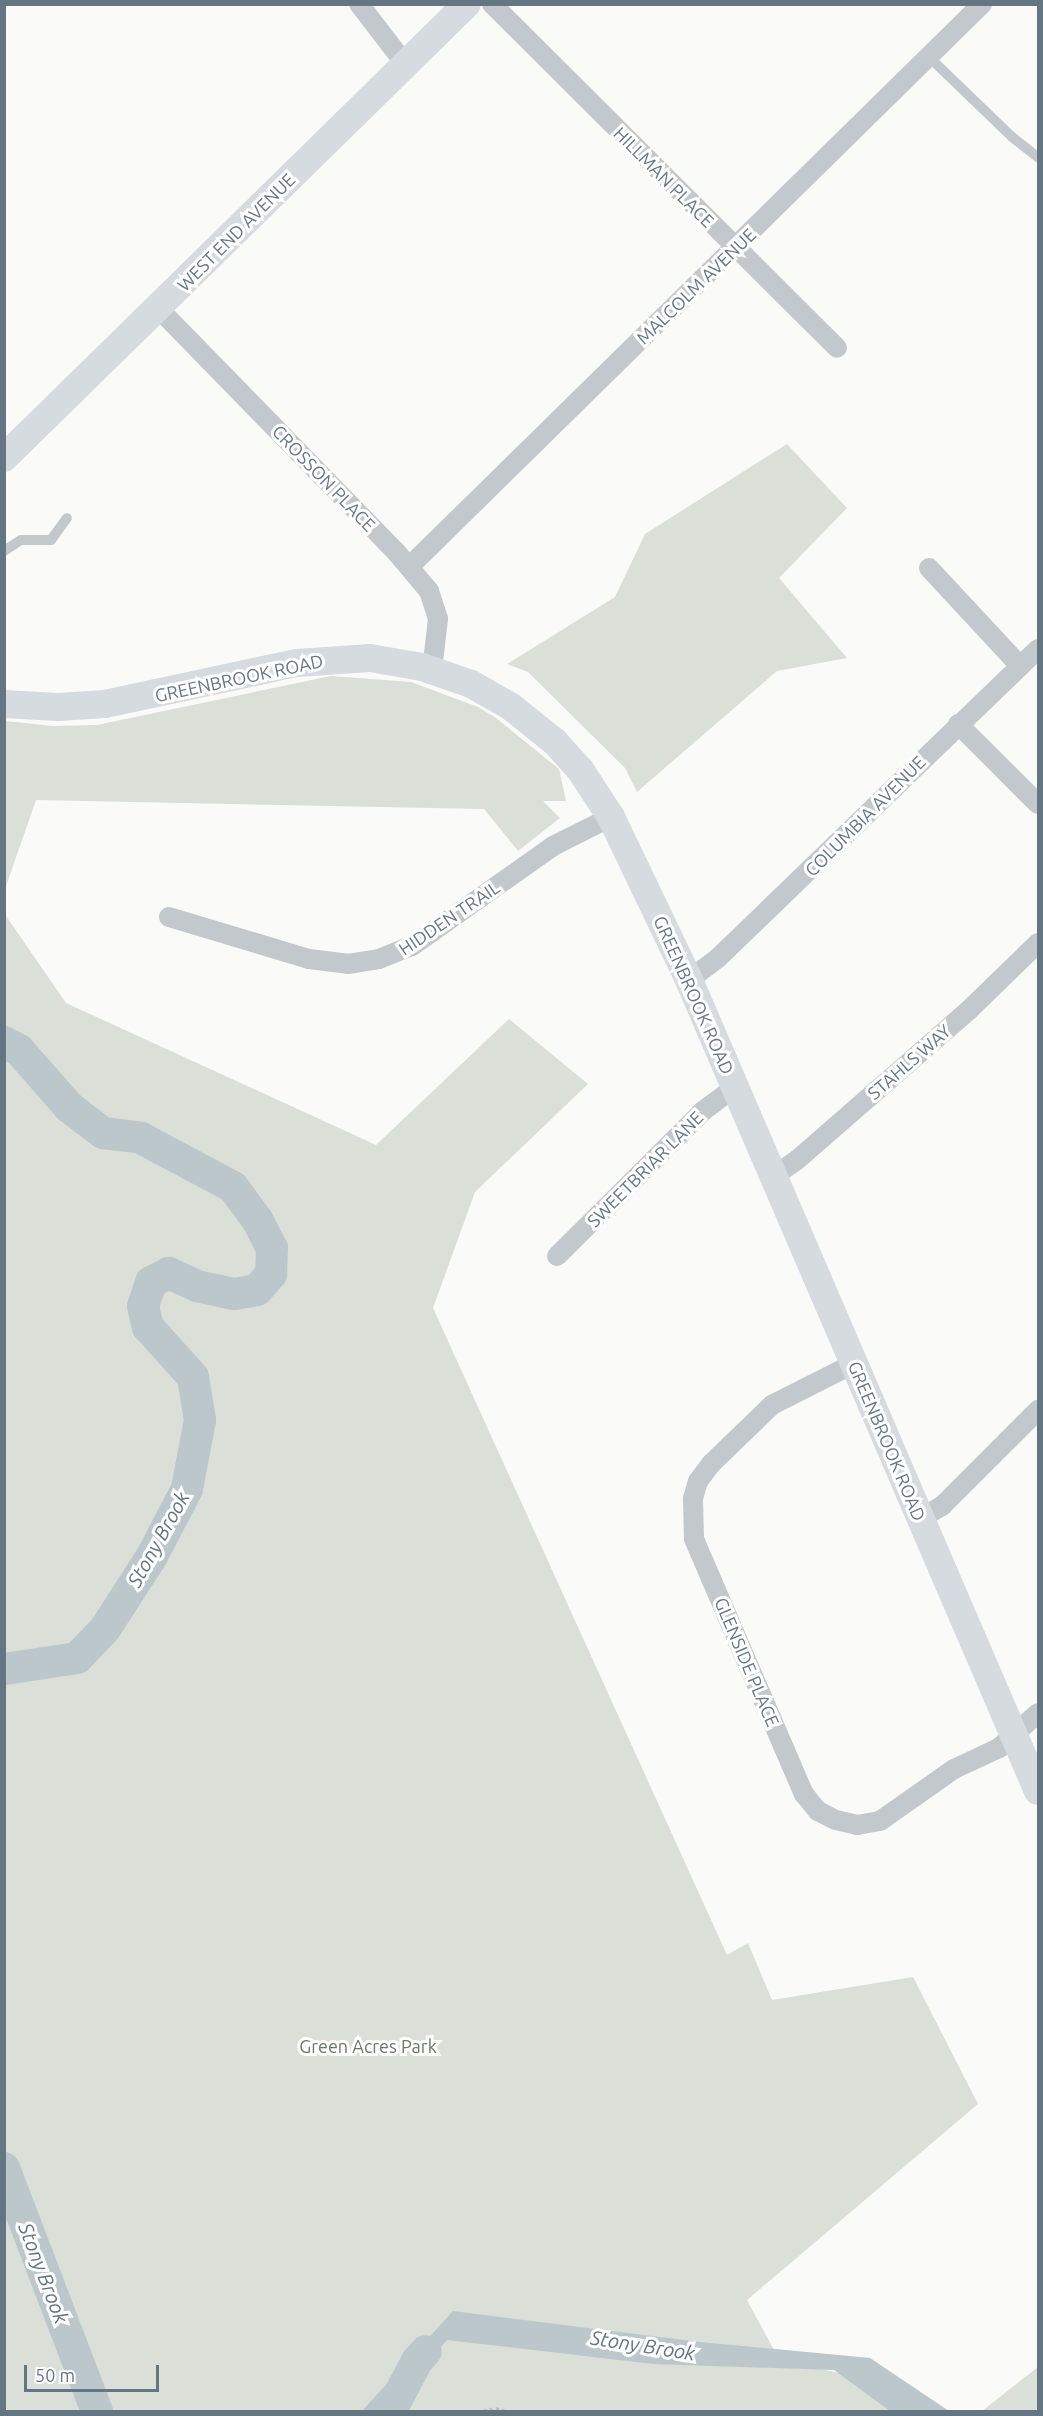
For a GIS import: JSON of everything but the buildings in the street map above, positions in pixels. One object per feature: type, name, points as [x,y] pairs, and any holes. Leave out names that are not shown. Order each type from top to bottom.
[{"type":"street","points":[[360,4],[406,65]]},
{"type":"street","name":"WEST END AVENUE","points":[[4,458],[159,309],[467,4]]},
{"type":"street","name":"HILLMAN PLACE","points":[[492,4],[837,348]]},
{"type":"street","name":"MALCOLM AVENUE","points":[[410,566],[736,249],[982,4]]},
{"type":"street","name":"CROSSON PLACE","points":[[159,309],[410,566],[429,591],[436,608],[438,640],[432,670]]},
{"type":"street","points":[[929,568],[1020,666]]},
{"type":"street","name":"COLUMBIA AVENUE","points":[[689,980],[718,958],[1038,649]]},
{"type":"street","name":"GREENBROOK ROAD","points":[[4,704],[58,707],[105,704],[297,663],[335,658],[386,660],[432,670],[490,694],[541,729],[581,771],[611,817],[689,980],[1038,1791]]},
{"type":"street","points":[[958,724],[1038,804]]},
{"type":"street","name":"HIDDEN TRAIL","points":[[169,916],[309,959],[348,964],[379,959],[412,946],[553,846],[611,817]]},
{"type":"street","name":"STAHLS WAY","points":[[774,1176],[960,1017],[1038,943]]},
{"type":"street","name":"SWEETBRIAR LANE","points":[[557,1256],[703,1111],[735,1087]]},
{"type":"street","name":"GLENSIDE PLACE","points":[[853,1364],[772,1405],[711,1464],[698,1481],[693,1499],[694,1539],[804,1794],[818,1811],[836,1820],[857,1825],[880,1821],[954,1769],[999,1748],[1038,1713]]},
{"type":"street","points":[[920,1519],[942,1506],[1038,1410]]},
{"type":"lane","points":[[929,57],[1012,137],[1038,157]]},
{"type":"lane","points":[[4,551],[21,540],[51,540],[67,518]]},
{"type":"path","points":[[478,2412],[496,2408],[510,2412]]},
{"type":"green space","points":[[787,444],[847,508],[779,578],[847,658],[777,671],[637,792],[625,768],[528,672],[507,664],[615,597],[645,534]]},
{"type":"green space","points":[[331,676],[411,682],[478,707],[496,718],[559,769],[566,801],[543,801],[560,818],[518,851],[484,809],[36,800],[5,889],[5,721],[53,726],[97,725]]},
{"type":"green space","name":"Green Acres Park","points":[[4,913],[66,1003],[376,1145],[509,1019],[588,1084],[475,1192],[433,1308],[727,1955],[748,1943],[772,2000],[913,1977],[978,2104],[747,2300],[780,2361],[890,2383],[932,2411],[5,2411]]},
{"type":"green space","points":[[1038,2367],[1038,2411],[982,2411]]},
{"type":"water","points":[[453,2311],[700,2342],[870,2358],[949,2411],[890,2411],[834,2370],[653,2364],[447,2340],[383,2411],[362,2411]]},
{"type":"waterway","name":"Stony Brook","points":[[4,1042],[19,1050],[69,1107],[103,1133],[141,1138],[233,1187],[258,1221],[272,1248],[271,1274],[257,1290],[234,1294],[197,1286],[169,1273],[151,1282],[143,1306],[148,1327],[193,1377],[200,1420],[187,1489],[152,1556],[105,1629],[77,1658],[4,1669]]},
{"type":"waterway","name":"Stony Brook","points":[[4,2168],[97,2412]]},
{"type":"waterway","name":"Stony Brook","points":[[390,2412],[417,2361],[426,2351]]}]
